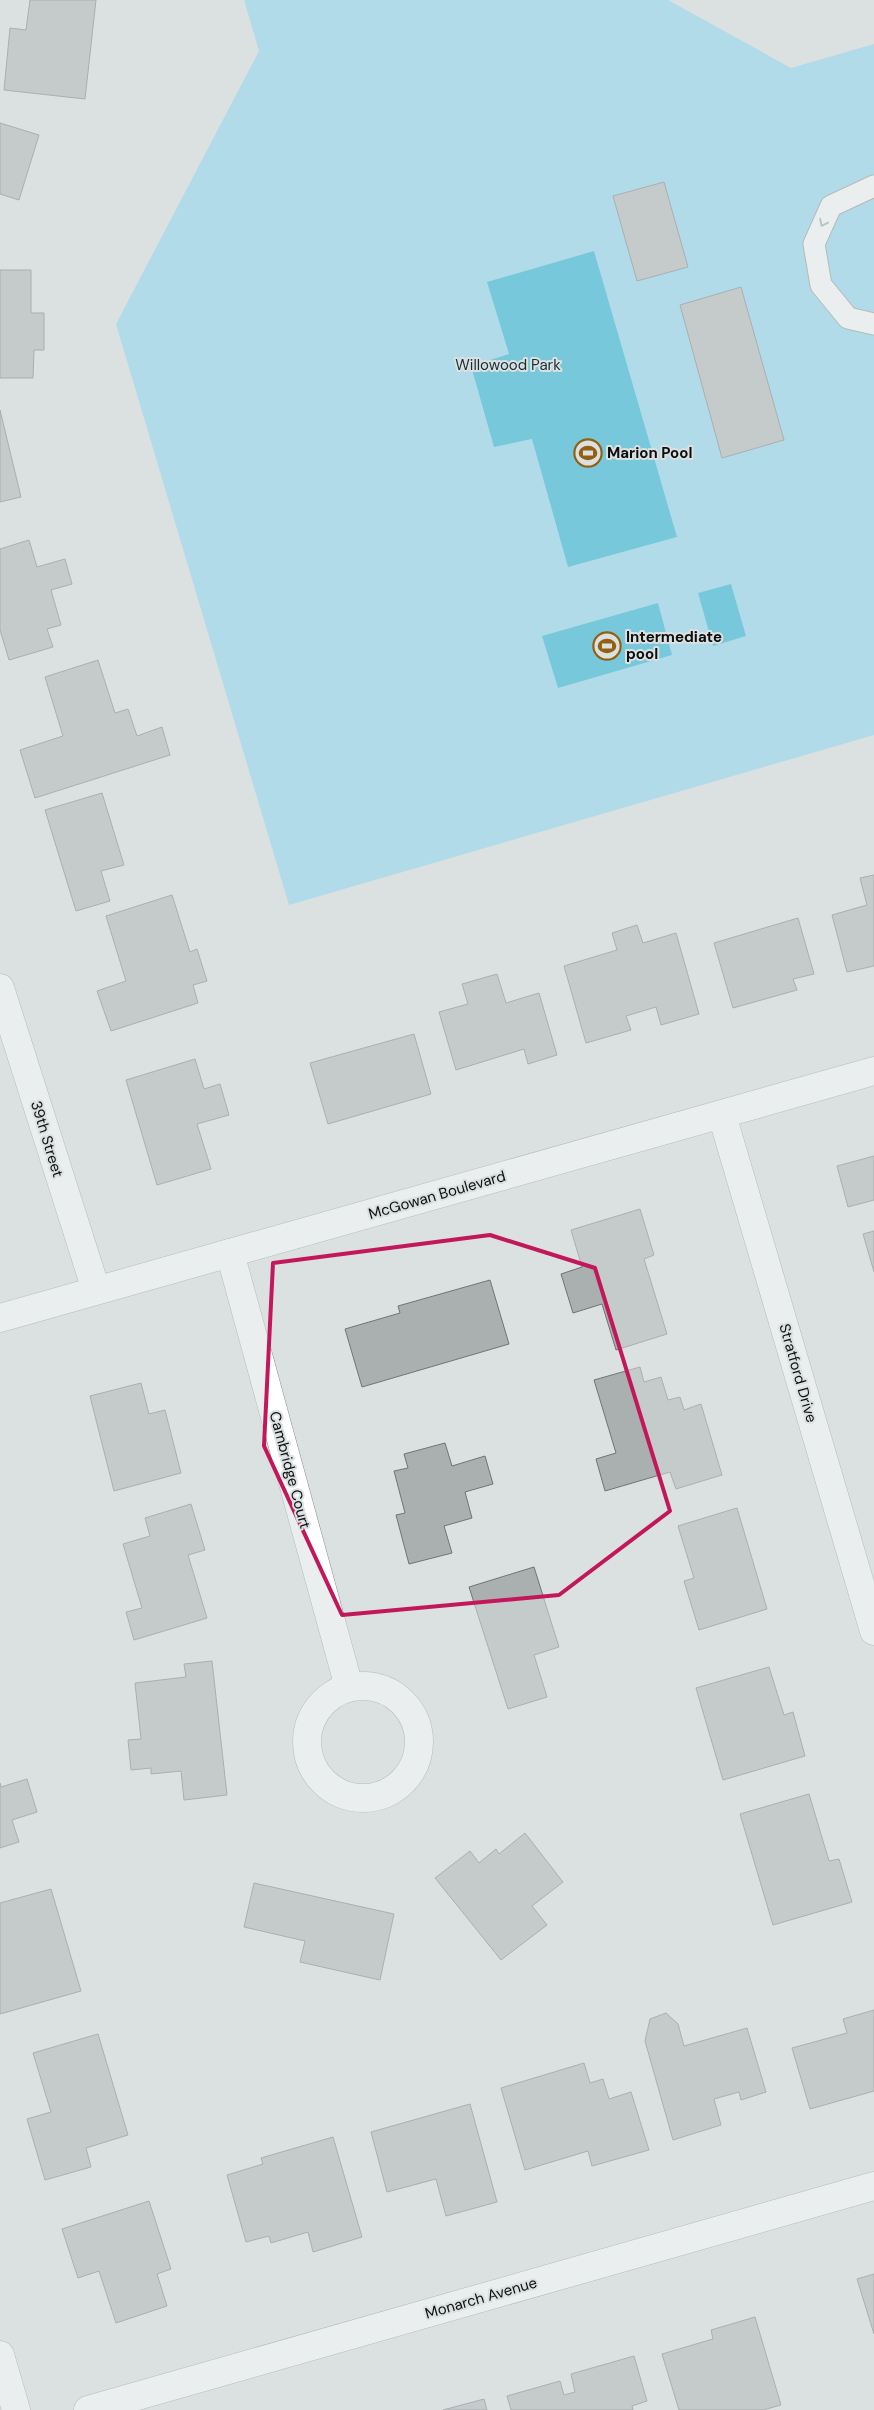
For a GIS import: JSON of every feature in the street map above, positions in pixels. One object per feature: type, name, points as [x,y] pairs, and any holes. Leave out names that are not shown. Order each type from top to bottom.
[{"type":"street","name":"39th Street","points":[[0,988],[96,1290]]},
{"type":"street","name":"McGowan Boulevard","points":[[0,1318],[874,1071]]},
{"type":"street","name":"Stratford Drive","points":[[722,1115],[874,1631]]},
{"type":"street","name":"Cambridge Court","points":[[230,1253],[349,1687]]},
{"type":"street","points":[[368,1686],[385,1690],[400,1699],[412,1713],[418,1729],[420,1747],[415,1764],[406,1780],[392,1791],[375,1797],[357,1798],[338,1793],[322,1781],[312,1765],[307,1746],[309,1727],[318,1709],[332,1695],[349,1687],[368,1686]]},
{"type":"street","name":"Monarch Avenue","points":[[88,2410],[874,2186]]},
{"type":"street","points":[[0,2355],[16,2410]]},
{"type":"lane","points":[[874,186],[831,206],[814,244],[821,285],[848,318],[874,324]]},
{"type":"highlighted area","points":[[490,1235],[595,1268],[670,1511],[559,1595],[342,1615],[264,1446],[273,1263]]},
{"type":"green space","name":"Willowood Park","points":[[244,0],[668,0],[791,68],[874,44],[874,735],[289,905],[116,324],[259,51]]},
{"type":"shaded area","name":"Marion Pool","points":[[594,251],[677,537],[568,567],[532,439],[494,447],[471,366],[509,354],[487,282]]},
{"type":"shaded area","points":[[731,584],[746,636],[713,646],[698,593]]},
{"type":"shaded area","name":"Intermediate pool","points":[[658,603],[672,655],[558,688],[542,636]]},
{"type":"building","points":[[30,0],[96,0],[85,99],[4,90],[10,28],[26,30]]},
{"type":"building","points":[[0,123],[39,135],[19,200],[0,194]]},
{"type":"building","points":[[664,182],[688,267],[637,281],[613,196]]},
{"type":"building","points":[[0,270],[31,270],[31,313],[44,313],[44,350],[34,350],[33,378],[0,378]]},
{"type":"building","points":[[741,287],[784,440],[722,458],[680,305]]},
{"type":"building","points":[[0,410],[21,497],[0,502]]},
{"type":"building","points":[[29,540],[37,567],[65,559],[72,584],[51,590],[61,625],[47,629],[53,647],[9,660],[0,630],[0,549]]},
{"type":"building","points":[[98,660],[115,713],[128,709],[137,736],[162,727],[170,755],[35,798],[20,750],[63,736],[45,677]]},
{"type":"building","points":[[102,793],[124,865],[101,871],[110,901],[76,911],[45,810]]},
{"type":"building","points":[[874,875],[874,966],[847,972],[832,915],[867,905],[860,878]]},
{"type":"building","points":[[172,895],[190,952],[197,949],[207,981],[193,985],[198,1003],[111,1031],[97,991],[126,981],[106,916]]},
{"type":"building","points":[[798,918],[814,974],[793,979],[797,990],[733,1008],[714,943]]},
{"type":"building","points":[[637,925],[643,943],[676,933],[699,1014],[661,1025],[656,1007],[626,1016],[631,1030],[586,1043],[564,966],[617,950],[612,933]]},
{"type":"building","points":[[497,974],[506,1003],[539,993],[557,1055],[528,1064],[524,1049],[456,1070],[439,1012],[468,1004],[462,984]]},
{"type":"building","points":[[414,1034],[431,1094],[328,1124],[310,1063]]},
{"type":"building","points":[[195,1059],[204,1089],[220,1084],[229,1115],[197,1124],[211,1169],[157,1185],[126,1080]]},
{"type":"building","points":[[874,1156],[874,1200],[848,1207],[837,1166]]},
{"type":"building","points":[[640,1209],[654,1255],[644,1259],[667,1334],[616,1350],[602,1304],[573,1313],[561,1274],[582,1267],[571,1230]]},
{"type":"building","points":[[874,1231],[874,1272],[863,1234]]},
{"type":"building","points":[[490,1280],[509,1344],[362,1387],[345,1329],[400,1313],[398,1306]]},
{"type":"building","points":[[640,1367],[644,1382],[661,1377],[668,1400],[680,1397],[684,1410],[701,1404],[722,1475],[676,1489],[670,1472],[605,1491],[596,1459],[616,1453],[594,1380]]},
{"type":"building","points":[[141,1383],[149,1414],[165,1410],[181,1473],[114,1491],[90,1396]]},
{"type":"building","points":[[445,1443],[452,1466],[485,1456],[493,1484],[465,1492],[472,1518],[444,1526],[452,1553],[409,1564],[396,1515],[405,1513],[394,1471],[408,1468],[404,1454]]},
{"type":"building","points":[[191,1504],[205,1550],[188,1555],[207,1618],[134,1640],[126,1612],[142,1608],[123,1544],[150,1536],[145,1518]]},
{"type":"building","points":[[737,1508],[767,1609],[699,1630],[684,1581],[694,1578],[678,1526]]},
{"type":"building","points":[[534,1567],[559,1647],[534,1655],[547,1697],[508,1709],[469,1587]]},
{"type":"building","points":[[212,1661],[227,1795],[184,1800],[181,1771],[151,1774],[151,1768],[131,1770],[128,1740],[141,1739],[135,1683],[186,1677],[184,1664]]},
{"type":"building","points":[[769,1667],[784,1715],[793,1712],[805,1756],[723,1780],[696,1688]]},
{"type":"building","points":[[27,1779],[37,1812],[12,1820],[19,1842],[0,1848],[0,1783],[1,1787]]},
{"type":"building","points":[[809,1794],[829,1861],[839,1859],[852,1902],[773,1925],[740,1814]]},
{"type":"building","points":[[525,1833],[563,1882],[532,1906],[547,1925],[501,1960],[435,1878],[470,1851],[479,1863],[496,1849],[499,1854]]},
{"type":"building","points":[[254,1883],[394,1914],[380,1980],[300,1962],[305,1941],[244,1927]]},
{"type":"building","points":[[51,1889],[81,1991],[0,2014],[0,1903]]},
{"type":"building","points":[[874,2010],[874,2091],[810,2109],[792,2048],[847,2033],[843,2019]]},
{"type":"building","points":[[666,2013],[678,2024],[684,2046],[747,2028],[766,2092],[741,2100],[739,2092],[714,2099],[721,2125],[673,2140],[645,2041],[650,2019]]},
{"type":"building","points":[[98,2034],[128,2135],[86,2148],[91,2167],[45,2180],[27,2119],[51,2112],[33,2053]]},
{"type":"building","points":[[584,2063],[590,2083],[603,2079],[609,2099],[631,2092],[649,2150],[592,2166],[588,2151],[525,2170],[501,2088]]},
{"type":"building","points":[[470,2104],[497,2202],[446,2216],[436,2179],[387,2192],[371,2132]]},
{"type":"building","points":[[333,2137],[362,2237],[313,2252],[308,2232],[271,2243],[269,2236],[246,2242],[227,2175],[263,2164],[261,2158]]},
{"type":"building","points":[[149,2201],[171,2269],[157,2274],[167,2306],[116,2323],[99,2271],[78,2278],[62,2229]]},
{"type":"building","points":[[874,2274],[874,2334],[857,2279]]},
{"type":"building","points":[[755,2317],[781,2405],[763,2410],[679,2410],[662,2354],[713,2339],[711,2330]]},
{"type":"building","points":[[634,2356],[647,2401],[632,2406],[633,2410],[511,2410],[507,2396],[560,2381],[564,2395],[575,2392],[571,2374]]},
{"type":"building","points":[[484,2399],[487,2410],[443,2410]]},
{"type":"place","name":"Marion Pool","points":[[588,453]]},
{"type":"place","name":"Intermediate pool","points":[[607,646]]}]
